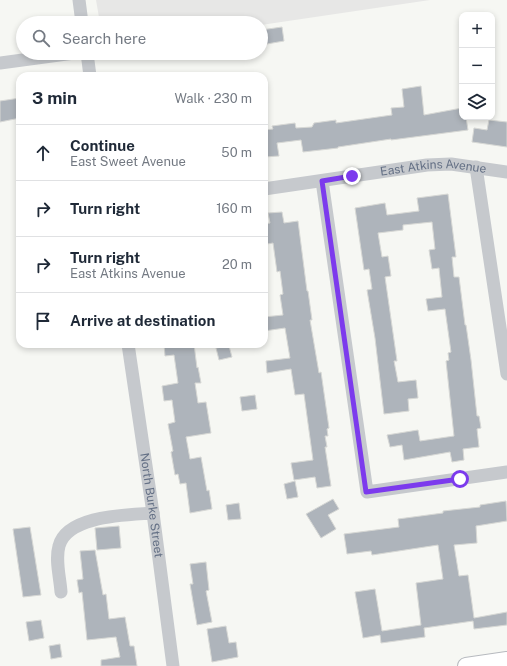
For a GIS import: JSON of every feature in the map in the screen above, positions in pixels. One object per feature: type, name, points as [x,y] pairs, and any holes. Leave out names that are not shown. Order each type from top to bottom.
[{"type":"main road","points":[[466,666],[490,664],[507,660]]},
{"type":"street","points":[[79,0],[81,16]]},
{"type":"street","points":[[0,63],[22,60]]},
{"type":"street","points":[[87,60],[89,72]]},
{"type":"street","name":"East Atkins Avenue","points":[[268,188],[427,165],[451,164],[507,172]]},
{"type":"street","points":[[476,167],[507,374]]},
{"type":"street","points":[[322,181],[366,492],[507,472]]},
{"type":"street","name":"North Burke Street","points":[[129,348],[153,513],[173,666]]},
{"type":"street","points":[[61,592],[57,554],[59,544],[66,534],[86,522],[98,518],[153,513]]},
{"type":"shaded area","points":[[96,0],[430,0],[268,24],[268,16],[99,16]]},
{"type":"building","points":[[282,27],[284,41],[268,44],[268,29]]},
{"type":"building","points":[[421,86],[424,115],[459,109],[459,120],[466,120],[468,130],[391,139],[303,152],[301,140],[277,143],[279,156],[268,157],[268,130],[273,129],[272,126],[295,123],[296,128],[312,127],[314,123],[336,120],[336,123],[392,115],[391,108],[404,107],[402,89]]},
{"type":"building","points":[[16,99],[16,119],[0,122],[0,101]]},
{"type":"building","points":[[489,120],[507,122],[507,147],[472,142],[474,128],[487,130]]},
{"type":"building","points":[[448,194],[456,257],[452,257],[454,277],[459,277],[471,360],[477,416],[479,416],[481,428],[477,429],[479,447],[463,449],[464,460],[452,462],[450,452],[404,460],[402,445],[390,447],[387,435],[418,430],[420,441],[454,436],[446,361],[449,360],[448,353],[451,352],[445,309],[428,311],[426,299],[442,297],[439,268],[432,269],[429,250],[435,249],[432,222],[403,225],[403,230],[378,233],[382,257],[388,256],[391,276],[385,277],[397,361],[394,361],[398,382],[416,380],[418,398],[408,399],[409,411],[384,414],[375,338],[367,290],[372,289],[369,269],[364,270],[355,208],[385,203],[387,215],[419,211],[417,198]]},
{"type":"building","points":[[282,212],[284,223],[298,221],[312,320],[310,320],[319,373],[321,372],[329,428],[327,429],[328,436],[325,436],[327,447],[325,447],[331,486],[317,488],[315,477],[294,480],[291,463],[313,460],[304,394],[295,395],[291,369],[267,373],[266,361],[290,358],[285,328],[268,330],[268,317],[283,315],[280,295],[283,294],[280,271],[277,272],[273,243],[268,244],[268,223],[270,223],[268,213]]},
{"type":"building","points":[[164,348],[194,348],[201,383],[195,383],[198,403],[206,402],[211,433],[186,437],[190,459],[201,457],[212,509],[190,513],[186,483],[180,484],[178,474],[175,475],[171,452],[173,451],[168,424],[175,422],[172,400],[164,401],[162,386],[178,383],[174,355],[165,356]]},
{"type":"building","points":[[216,348],[230,348],[232,357],[219,360]]},
{"type":"building","points":[[255,395],[257,409],[242,411],[240,397]]},
{"type":"building","points":[[295,481],[298,497],[287,499],[284,484]]},
{"type":"building","points":[[333,499],[339,509],[328,515],[336,529],[321,538],[306,514]]},
{"type":"building","points":[[506,501],[507,521],[476,526],[477,543],[454,545],[459,576],[468,575],[474,618],[507,612],[507,625],[474,629],[473,621],[424,628],[425,637],[381,643],[380,635],[363,638],[355,592],[375,589],[382,631],[421,625],[416,583],[443,579],[438,545],[372,555],[371,551],[347,554],[344,534],[399,527],[398,519],[443,513],[443,511],[480,507],[480,505]]},
{"type":"building","points":[[239,503],[241,519],[228,520],[226,505]]},
{"type":"building","points":[[119,526],[121,548],[97,550],[95,528]]},
{"type":"building","points":[[30,527],[41,595],[23,597],[13,529]]},
{"type":"building","points":[[95,550],[103,595],[106,594],[109,619],[125,617],[130,646],[134,646],[137,666],[101,666],[101,660],[120,657],[116,637],[87,640],[82,592],[79,593],[77,580],[83,579],[80,551]]},
{"type":"building","points":[[206,562],[209,590],[206,591],[212,622],[197,625],[190,584],[193,584],[190,564]]},
{"type":"building","points":[[41,620],[44,638],[29,641],[26,622]]},
{"type":"building","points":[[226,626],[229,643],[236,642],[238,657],[212,662],[207,629]]},
{"type":"building","points":[[60,644],[62,657],[51,659],[49,646]]},
{"type":"route","points":[[352,176],[322,181],[366,492],[460,479]]}]
